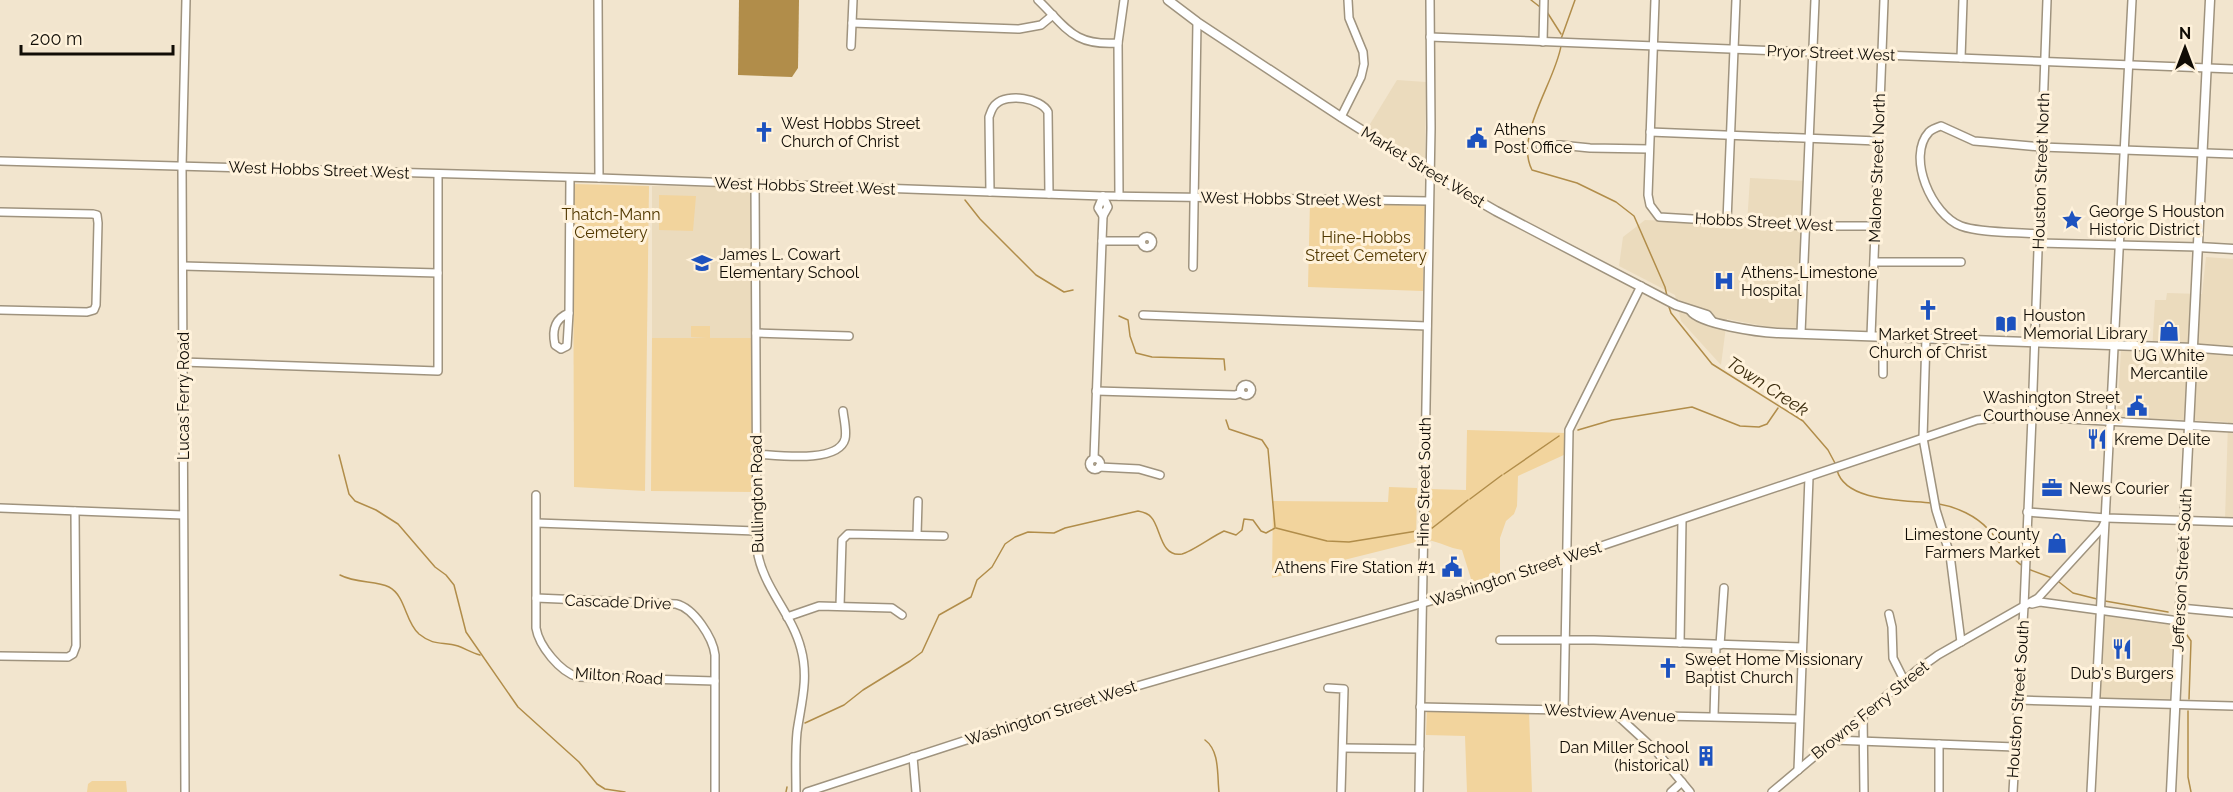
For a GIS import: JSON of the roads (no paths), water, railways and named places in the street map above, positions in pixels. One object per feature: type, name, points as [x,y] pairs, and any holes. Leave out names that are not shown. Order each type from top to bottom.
[{"type":"main road","name":"Market Street West","points":[[1168,0],[1197,22],[1430,173],[1496,211],[1676,305],[1707,315],[1711,320],[1740,329],[1883,338],[2035,341],[2194,348]]},
{"type":"main road","name":"Jefferson Street South","points":[[2171,792],[2179,704],[2179,621],[2210,0]]},
{"type":"main road","points":[[2198,247],[2233,249]]},
{"type":"street","name":"Lucas Ferry Road","points":[[185,792],[182,167],[186,0]]},
{"type":"street","points":[[598,0],[599,178]]},
{"type":"street","points":[[851,46],[853,0]]},
{"type":"street","points":[[1038,0],[1075,36],[1098,45],[1118,43]]},
{"type":"street","points":[[1119,196],[1118,43],[1124,0]]},
{"type":"street","points":[[1341,117],[1361,77],[1364,64],[1363,52],[1349,18],[1348,0]]},
{"type":"street","name":"Hine Street South","points":[[1419,792],[1430,173],[1430,0]]},
{"type":"street","points":[[1543,42],[1544,0]]},
{"type":"street","points":[[1540,146],[1649,149],[1656,0]]},
{"type":"street","points":[[1727,221],[1736,0]]},
{"type":"street","points":[[1801,333],[1815,0]]},
{"type":"street","name":"Malone Street North","points":[[1870,336],[1884,0]]},
{"type":"street","points":[[1961,58],[1963,0]]},
{"type":"street","name":"Houston Street North","points":[[2027,512],[2047,0]]},
{"type":"street","points":[[2091,792],[2132,0]]},
{"type":"street","points":[[852,23],[1019,29],[1041,25],[1053,15]]},
{"type":"street","points":[[1193,267],[1197,22]]},
{"type":"street","name":"Pryor Street West","points":[[1430,37],[2233,69]]},
{"type":"street","points":[[990,192],[989,117],[993,106],[1004,99],[1029,99],[1041,102],[1048,112],[1049,194]]},
{"type":"street","points":[[2039,234],[1973,229],[1950,220],[1937,207],[1922,173],[1921,154],[1930,131],[1941,126],[1974,141],[2041,147],[2233,154]]},
{"type":"street","points":[[1650,132],[1878,141]]},
{"type":"street","name":"Hobbs Street West","points":[[1649,149],[1648,195],[1654,213],[1659,217],[1807,226],[1875,226]]},
{"type":"street","name":"West Hobbs Street West","points":[[0,161],[599,178],[1103,196],[1429,201]]},
{"type":"street","points":[[182,362],[438,370],[438,174]]},
{"type":"street","points":[[568,313],[561,316],[555,326],[555,345],[561,349],[567,346],[568,341],[570,178]]},
{"type":"street","name":"Bullington Road","points":[[755,184],[758,561],[801,649],[805,686],[797,734],[796,792]]},
{"type":"street","points":[[1103,196],[1098,207],[1103,216],[1094,458],[1099,460],[1099,467],[1139,469],[1160,475]]},
{"type":"street","points":[[0,212],[93,214],[97,215],[98,223],[94,310],[87,312],[0,310]]},
{"type":"street","points":[[1102,241],[1141,241]]},
{"type":"street","points":[[2039,243],[2198,247]]},
{"type":"street","points":[[1874,262],[1961,262]]},
{"type":"street","points":[[183,266],[438,273]]},
{"type":"street","points":[[1564,710],[1569,430],[1641,286]]},
{"type":"street","points":[[1143,315],[1427,326]]},
{"type":"street","points":[[756,333],[849,336]]},
{"type":"street","points":[[1882,374],[1883,338]]},
{"type":"street","points":[[1926,338],[1923,438],[1936,510],[1950,555],[1961,642]]},
{"type":"street","name":"Market Street West","points":[[2194,348],[2233,351]]},
{"type":"street","points":[[1096,391],[1235,395],[1241,393]]},
{"type":"street","points":[[756,454],[815,456],[833,452],[843,445],[845,439],[843,411]]},
{"type":"street","name":"Washington Street West","points":[[807,792],[1089,700],[1422,604],[1989,418],[2032,417],[2233,428]]},
{"type":"street","points":[[1798,770],[1809,477]]},
{"type":"street","name":"Milton Road","points":[[536,495],[536,628],[539,639],[562,668],[572,675],[715,681]]},
{"type":"street","points":[[917,535],[918,501]]},
{"type":"street","points":[[0,508],[183,515]]},
{"type":"street","points":[[0,657],[68,657],[73,654],[76,646],[75,511]]},
{"type":"street","points":[[2027,512],[2106,518],[2233,522]]},
{"type":"street","name":"Houston Street South","points":[[2013,792],[2027,512]]},
{"type":"street","name":"Browns Ferry Street","points":[[1772,792],[1904,680],[1938,655],[2038,598],[2102,528],[2106,518]]},
{"type":"street","points":[[1680,643],[1682,520]]},
{"type":"street","points":[[537,523],[756,531]]},
{"type":"street","points":[[840,606],[844,533],[944,536]]},
{"type":"street","points":[[1714,716],[1724,588]]},
{"type":"street","name":"Cascade Drive","points":[[536,598],[682,605],[692,612],[712,643],[716,655],[715,792]]},
{"type":"street","points":[[2024,606],[2040,602],[2101,608],[2179,621]]},
{"type":"street","points":[[787,617],[819,606],[892,608],[902,615]]},
{"type":"street","points":[[2180,608],[2233,613]]},
{"type":"street","points":[[1889,614],[1892,627],[1893,658],[1904,680]]},
{"type":"street","points":[[1500,640],[1565,639],[1802,647]]},
{"type":"street","points":[[1328,688],[1344,689],[1341,792]]},
{"type":"street","points":[[2018,700],[2233,706]]},
{"type":"street","name":"Westview Avenue","points":[[1420,707],[1564,710],[1617,716],[1799,718]]},
{"type":"street","points":[[1863,714],[1864,792]]},
{"type":"street","points":[[1617,716],[1656,751],[1690,792]]},
{"type":"street","points":[[1833,740],[2015,747]]},
{"type":"street","points":[[1938,792],[1939,744]]},
{"type":"street","points":[[1343,748],[1420,749]]},
{"type":"street","points":[[913,757],[916,792]]},
{"type":"street","points":[[1671,792],[1682,782]]},
{"type":"street","points":[[1784,782],[1785,792]]},
{"type":"street","points":[[836,783],[836,792]]},
{"type":"waterway","points":[[1531,0],[1540,7]]},
{"type":"waterway","name":"Town Creek","points":[[1561,39],[1575,0]]},
{"type":"waterway","points":[[1547,12],[1561,34]]},
{"type":"waterway","name":"Town Creek","points":[[1561,46],[1528,141],[1528,156],[1532,170],[1577,183],[1616,202],[1634,216],[1667,296]]},
{"type":"waterway","points":[[965,200],[980,219],[1036,275],[1064,292],[1073,290]]},
{"type":"waterway","name":"Town Creek","points":[[1669,307],[1671,313],[1712,364],[1803,421],[1828,450],[1836,465]]},
{"type":"waterway","points":[[1119,316],[1128,320],[1130,336],[1136,353],[1152,357],[1224,359],[1225,370]]},
{"type":"waterway","points":[[1578,430],[1612,420],[1692,407],[1740,426],[1759,427],[1767,424],[1778,408]]},
{"type":"waterway","points":[[1226,420],[1229,429],[1262,440],[1268,449],[1275,527]]},
{"type":"waterway","points":[[1504,474],[1559,436]]},
{"type":"waterway","points":[[339,455],[349,494],[355,501],[376,510],[398,524],[435,567],[454,585],[466,632],[518,707],[579,762],[597,784],[605,789],[625,792]]},
{"type":"waterway","name":"Town Creek","points":[[1837,470],[1842,480],[1863,494],[1892,500],[1931,503]]},
{"type":"waterway","points":[[1470,499],[1502,475]]},
{"type":"waterway","points":[[1427,530],[1468,500]]},
{"type":"waterway","name":"Town Creek","points":[[1939,504],[1953,507],[1978,520],[2024,567]]},
{"type":"waterway","points":[[805,723],[844,705],[922,652],[939,615],[971,597],[977,580],[992,567],[1005,544],[1015,537],[1028,532],[1054,533],[1065,528],[1138,511],[1151,517],[1169,551],[1182,554],[1224,531],[1236,535],[1242,530],[1244,519],[1253,520],[1261,531],[1266,533],[1275,528]]},
{"type":"waterway","points":[[1276,528],[1327,541],[1349,542],[1417,531]]},
{"type":"waterway","name":"Town Creek","points":[[2028,569],[2052,578]]},
{"type":"waterway","points":[[340,575],[389,587],[399,596],[414,629],[419,634],[430,641],[458,646],[480,655]]},
{"type":"waterway","name":"Town Creek","points":[[2059,582],[2073,593],[2097,599]]},
{"type":"waterway","name":"Town Creek","points":[[2105,601],[2168,612]]},
{"type":"waterway","name":"Town Creek","points":[[2187,635],[2191,641],[2189,699]]},
{"type":"waterway","name":"Town Creek","points":[[2188,711],[2188,777],[2191,792]]},
{"type":"waterway","points":[[1205,740],[1213,750],[1215,757],[1219,792]]},
{"type":"waterway","points":[[786,792],[787,787]]},
{"type":"place","name":"West Hobbs Street Church of Christ","points":[[764,132]]},
{"type":"place","name":"Athens Post Office","points":[[1477,138]]},
{"type":"place","name":"George S Houston Historic District","points":[[2072,220]]},
{"type":"place","name":"James L. Cowart Elementary School","points":[[702,263]]},
{"type":"place","name":"Athens-Limestone Hospital","points":[[1724,281]]},
{"type":"place","name":"Market Street Church of Christ","points":[[1928,310]]},
{"type":"place","name":"Houston Memorial Library","points":[[2006,324]]},
{"type":"place","name":"UG White Mercantile","points":[[2169,331]]},
{"type":"place","name":"Washington Street Courthouse Annex","points":[[2137,406]]},
{"type":"place","name":"Kreme Delite","points":[[2097,439]]},
{"type":"place","name":"News Courier","points":[[2052,488]]},
{"type":"place","name":"Limestone County Farmers Market","points":[[2057,543]]},
{"type":"place","name":"Athens Fire Station #1","points":[[1452,567]]},
{"type":"place","name":"Dub's Burgers","points":[[2122,649]]},
{"type":"place","name":"Sweet Home Missionary Baptist Church","points":[[1668,668]]},
{"type":"place","name":"Dan Miller School (historical)","points":[[1706,756]]},
{"type":"park label","name":"Thatch-Mann Cemetery","points":[[611,223]]},
{"type":"park label","name":"Hine-Hobbs Street Cemetery","points":[[1366,246]]}]
